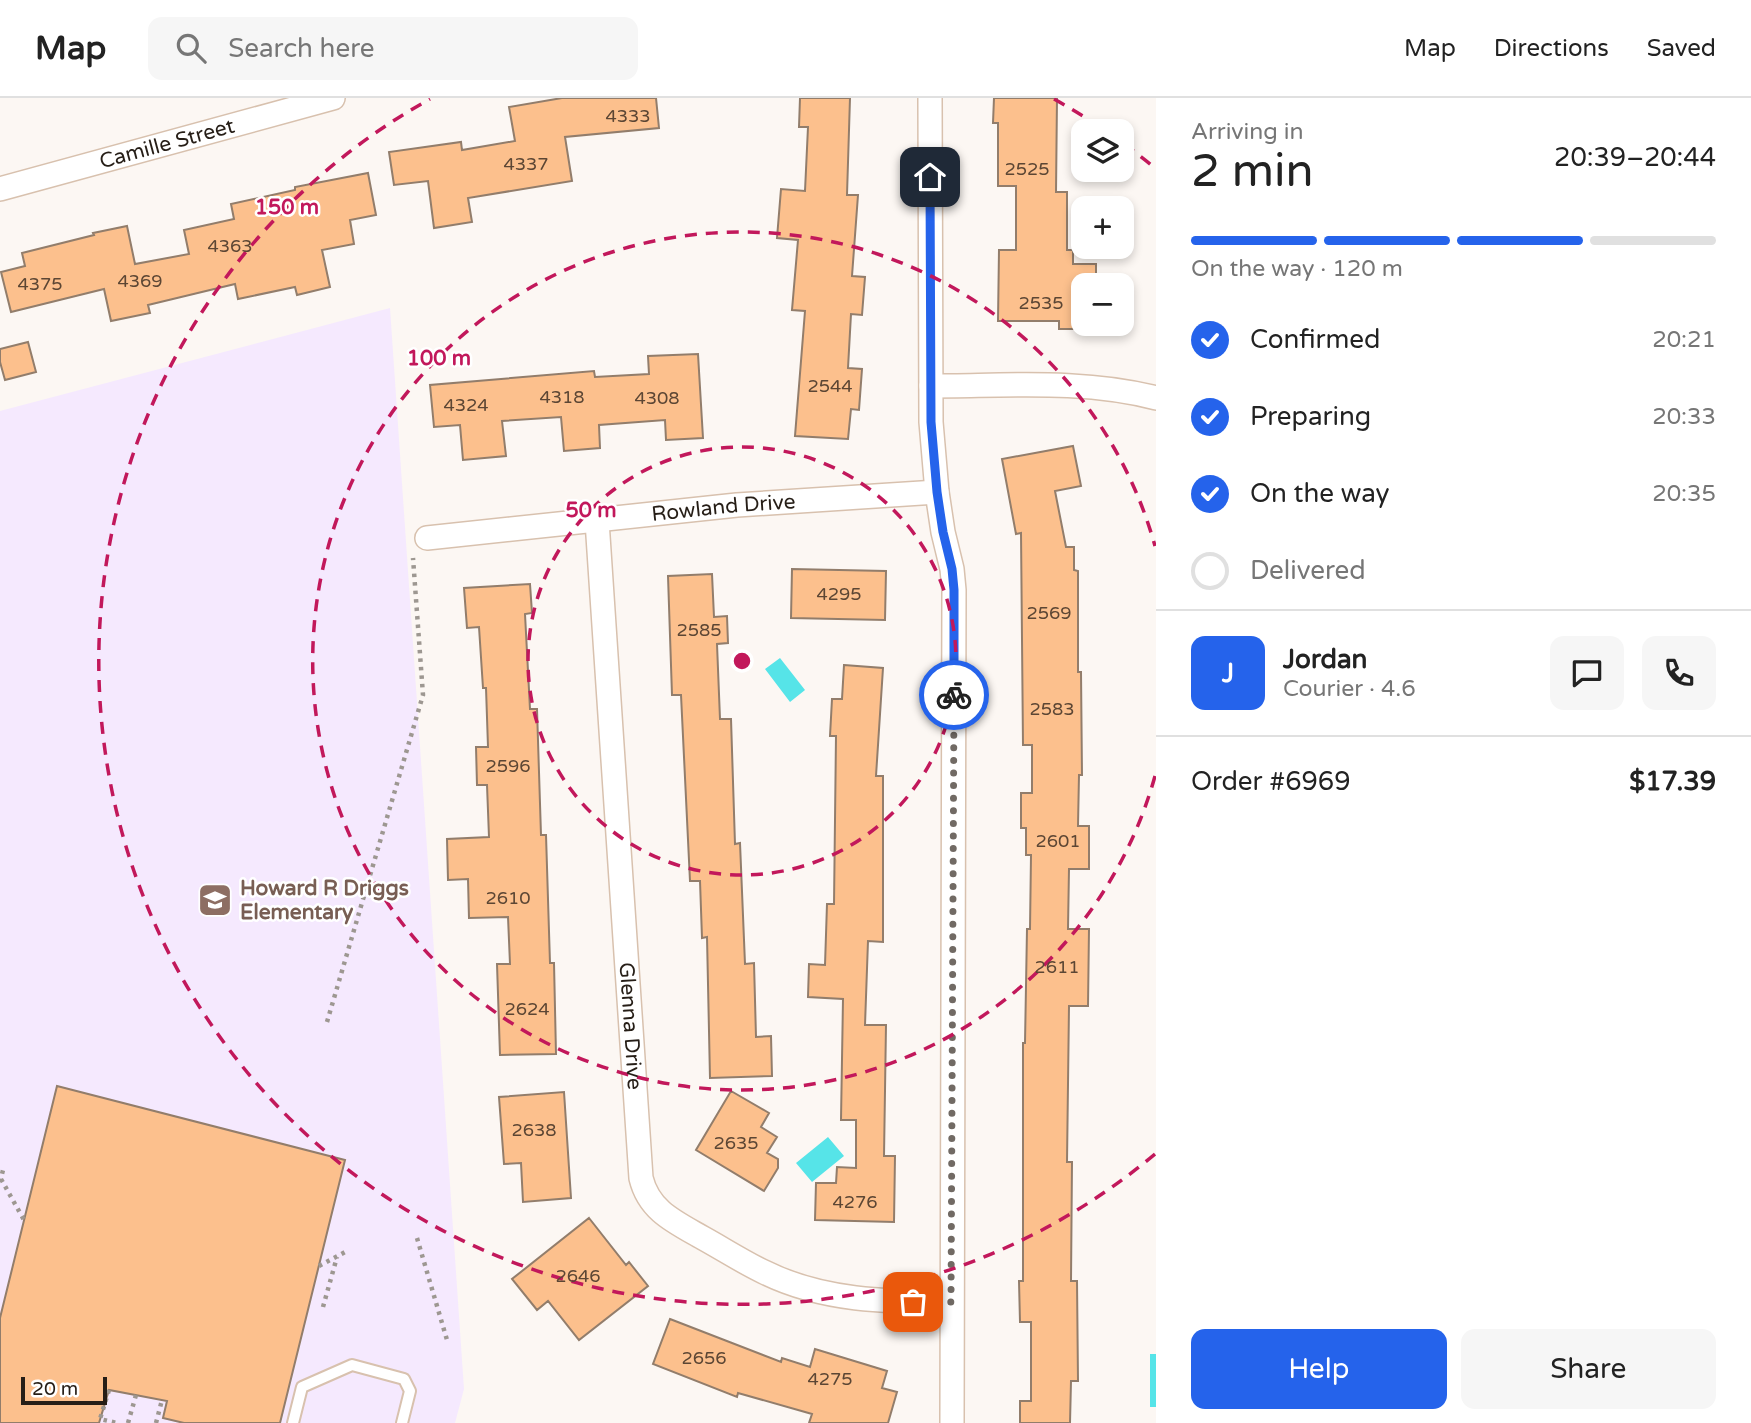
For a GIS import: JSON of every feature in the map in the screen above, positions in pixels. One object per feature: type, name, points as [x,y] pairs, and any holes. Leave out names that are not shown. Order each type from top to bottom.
[{"type":"street","name":"Camille Street","points":[[0,189],[333,98]]},
{"type":"street","points":[[930,98],[932,442],[937,492],[954,590],[951,1302],[953,1423]]},
{"type":"street","points":[[931,386],[1083,387],[1128,391],[1156,398]]},
{"type":"street","name":"Rowland Drive","points":[[420,543],[737,505],[937,492]]},
{"type":"street","name":"Glenna Drive","points":[[597,521],[643,1188],[663,1215],[765,1273],[802,1286],[864,1300],[951,1302]]},
{"type":"lane","points":[[293,1423],[302,1387],[352,1365],[404,1378],[410,1391],[401,1423]]},
{"type":"path","points":[[327,1022],[424,695],[420,543]]},
{"type":"path","points":[[3,1170],[0,1180],[24,1220]]},
{"type":"path","points":[[417,1238],[447,1340]]},
{"type":"path","points":[[319,1266],[349,1250]]},
{"type":"path","points":[[323,1307],[337,1257]]},
{"type":"path","points":[[109,1390],[100,1419],[117,1423]]},
{"type":"path","points":[[128,1423],[136,1395]]},
{"type":"path","points":[[156,1423],[162,1400]]},
{"type":"shaded area","name":"Howard R Driggs Elementary","points":[[390,308],[464,1389],[455,1423],[0,1423],[0,411]]},
{"type":"water","points":[[780,658],[805,690],[790,702],[765,669]]},
{"type":"water","points":[[828,1137],[844,1156],[812,1182],[796,1163]]},
{"type":"water","points":[[1150,1354],[1156,1354],[1156,1407],[1150,1407]]},
{"type":"building","points":[[562,98],[656,98],[659,128],[565,137],[572,181],[468,198],[472,222],[434,228],[428,181],[394,185],[389,152],[461,142],[462,150],[515,141],[509,107]]},
{"type":"building","points":[[800,98],[850,98],[847,195],[858,195],[852,276],[865,277],[862,315],[851,314],[848,368],[862,369],[859,410],[851,409],[848,439],[795,436],[805,311],[792,310],[798,240],[777,238],[781,189],[805,191],[808,127],[799,127]]},
{"type":"building","points":[[994,98],[1057,98],[1056,192],[1067,192],[1067,250],[1071,250],[1073,264],[1096,264],[1096,273],[1071,273],[1071,329],[1059,329],[1059,321],[998,321],[999,250],[1016,250],[1016,186],[998,186],[998,123],[993,123]]},
{"type":"building","points":[[368,173],[376,215],[350,220],[354,244],[322,250],[330,287],[297,295],[295,287],[238,299],[235,284],[148,305],[150,313],[111,321],[104,289],[11,312],[1,272],[25,266],[22,253],[127,226],[135,264],[189,254],[184,230],[234,219],[231,204],[295,190],[295,187]]},
{"type":"building","points":[[28,342],[36,372],[5,380],[0,349]]},
{"type":"building","points":[[698,354],[703,438],[666,440],[665,420],[599,425],[600,448],[564,451],[561,417],[502,421],[506,456],[463,460],[460,425],[434,427],[430,385],[594,371],[595,377],[649,374],[648,356]]},
{"type":"building","points":[[1073,446],[1081,486],[1055,491],[1066,547],[1074,547],[1074,570],[1078,571],[1082,775],[1079,775],[1078,826],[1089,826],[1089,869],[1069,869],[1068,929],[1089,929],[1088,1006],[1069,1006],[1067,1162],[1072,1162],[1071,1281],[1077,1281],[1078,1381],[1071,1381],[1070,1423],[1020,1423],[1020,1401],[1031,1401],[1031,1322],[1020,1322],[1019,1281],[1023,1281],[1023,1043],[1027,929],[1030,929],[1031,855],[1026,855],[1026,828],[1021,828],[1021,793],[1032,793],[1032,745],[1023,745],[1021,533],[1016,534],[1002,459]]},
{"type":"building","points":[[792,569],[886,571],[885,620],[791,618]]},
{"type":"building","points":[[712,574],[714,617],[727,616],[728,643],[717,644],[720,719],[731,719],[735,844],[740,843],[745,964],[754,963],[756,1037],[771,1036],[772,1076],[710,1078],[707,937],[702,938],[700,881],[690,881],[681,695],[672,695],[668,576]]},
{"type":"building","points":[[530,584],[532,613],[525,614],[530,709],[537,709],[541,835],[546,835],[550,963],[554,963],[556,1054],[500,1055],[497,964],[510,964],[508,917],[469,918],[468,879],[448,880],[447,839],[489,837],[487,785],[477,785],[476,747],[488,747],[486,688],[483,688],[479,627],[467,628],[464,588]]},
{"type":"building","points":[[844,665],[883,668],[876,776],[883,776],[883,942],[868,941],[865,1025],[886,1025],[884,1156],[895,1156],[894,1222],[815,1220],[816,1183],[836,1183],[837,1167],[856,1168],[856,1120],[841,1120],[843,999],[808,997],[809,964],[825,965],[827,904],[834,904],[836,736],[830,736],[832,699],[842,699]]},
{"type":"building","points":[[57,1086],[345,1160],[280,1423],[184,1423],[163,1418],[167,1401],[109,1390],[99,1423],[0,1423],[0,1318]]},
{"type":"building","points":[[731,1091],[769,1113],[761,1127],[777,1137],[767,1153],[778,1159],[778,1168],[764,1191],[696,1150]]},
{"type":"building","points":[[564,1092],[571,1198],[523,1202],[521,1163],[504,1164],[499,1097]]},
{"type":"building","points":[[589,1218],[626,1265],[629,1262],[648,1286],[579,1340],[548,1301],[537,1310],[512,1279]]},
{"type":"building","points":[[670,1319],[781,1362],[782,1358],[810,1367],[815,1349],[887,1371],[882,1388],[897,1392],[888,1423],[809,1423],[812,1414],[738,1393],[737,1397],[653,1364]]},
{"type":"way so far","points":[[913,1302],[951,1302],[954,695]]},
{"type":"place","name":"Howard R Driggs Elementary","points":[[215,900]]},
{"type":"route","points":[[930,177],[931,422],[937,492],[954,590],[954,695]]}]
